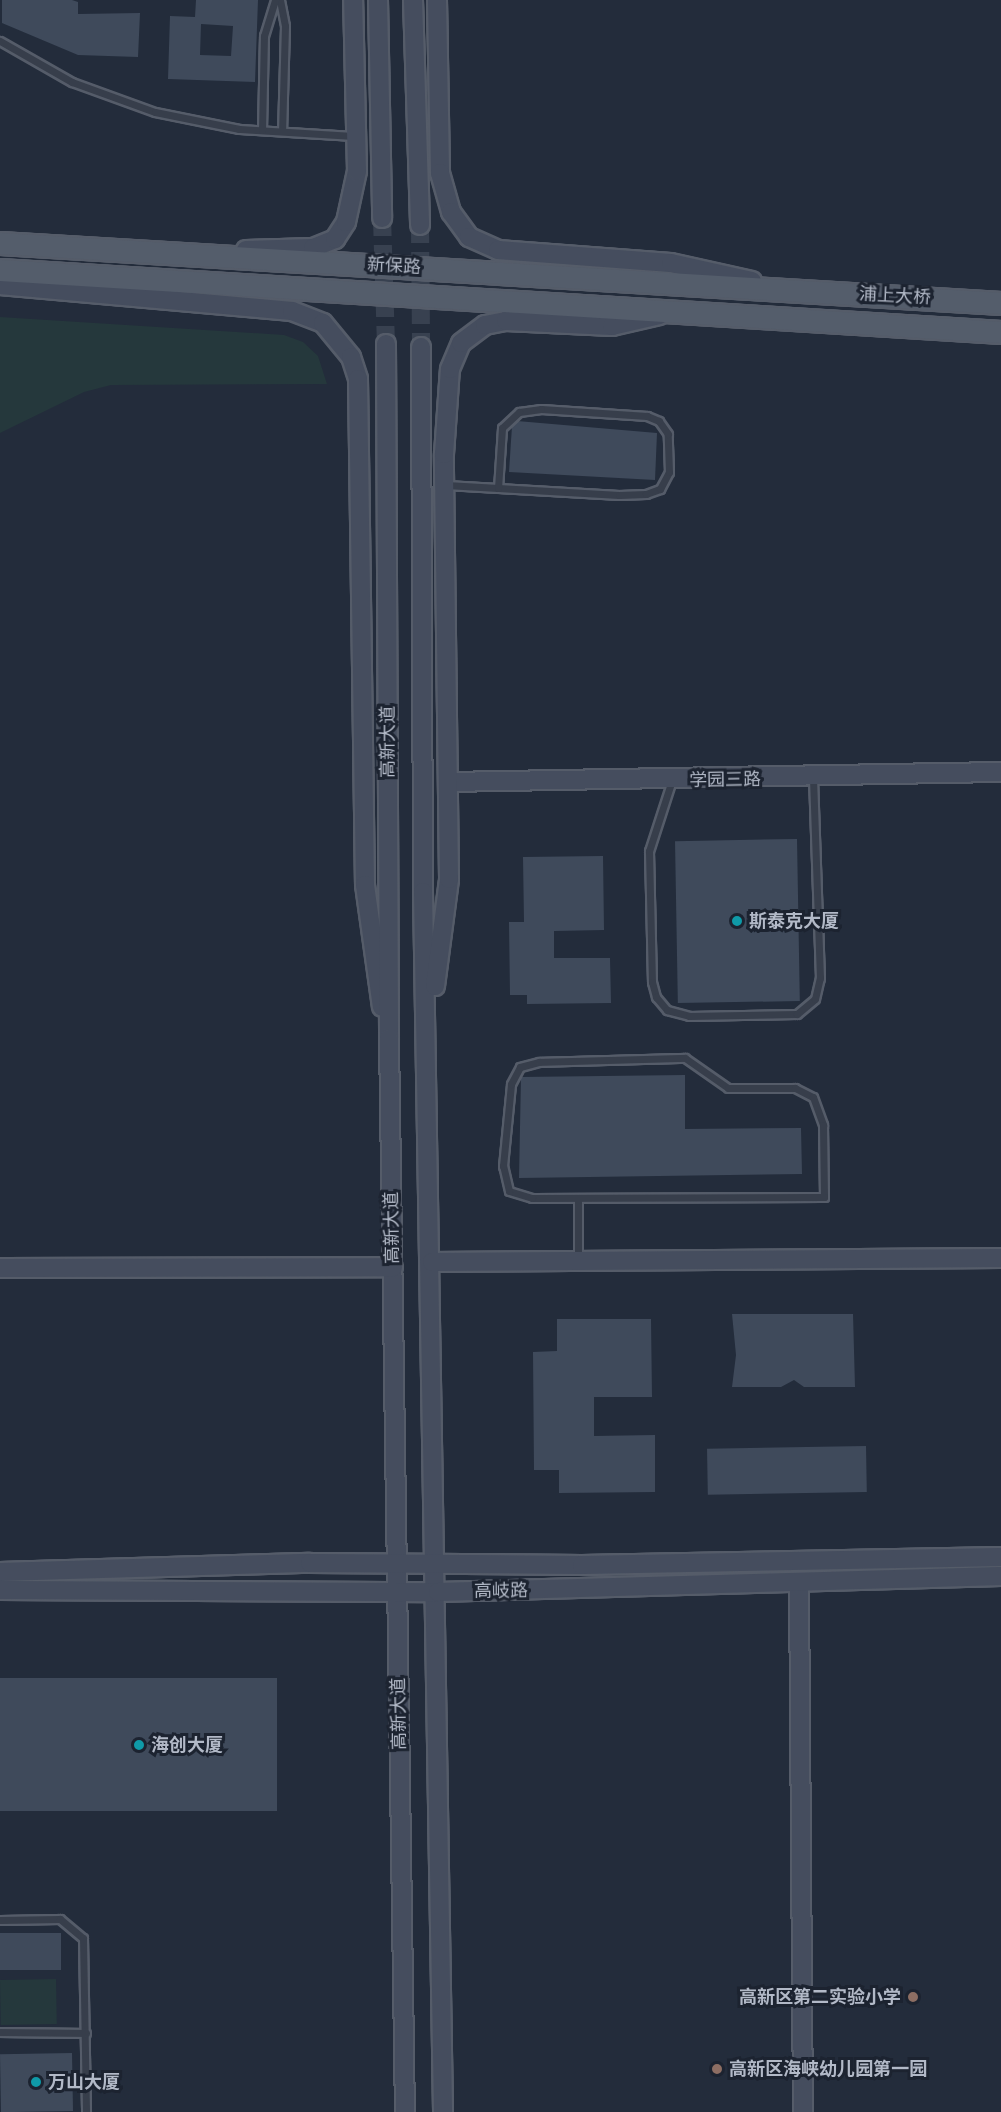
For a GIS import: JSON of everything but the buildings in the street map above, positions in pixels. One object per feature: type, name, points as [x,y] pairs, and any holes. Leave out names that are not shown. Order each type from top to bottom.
[{"type":"main road","points":[[155,253],[314,248],[335,238],[352,206],[356,136],[353,0]]},
{"type":"main road","points":[[378,0],[382,218]]},
{"type":"main road","points":[[413,0],[420,225]]},
{"type":"main road","points":[[437,0],[440,173],[450,212],[469,237],[498,250],[671,263],[789,290]]},
{"type":"main road","name":"新保路","points":[[0,243],[789,290]]},
{"type":"main road","name":"新保路","points":[[0,270],[681,310],[1001,332]]},
{"type":"main road","points":[[0,285],[292,311],[323,322],[351,357],[358,379],[365,885],[377,988],[389,1038]]},
{"type":"main road","name":"浦上大桥","points":[[789,290],[1001,303]]},
{"type":"main road","points":[[428,1035],[449,879],[444,485],[446,389],[455,354],[471,332],[506,321],[612,326],[681,310]]},
{"type":"main road","name":"高新大道","points":[[386,344],[389,1038],[405,2112]]},
{"type":"main road","name":"高新大道","points":[[421,347],[423,892],[428,1035],[438,1592],[443,2112]]},
{"type":"main road","name":"学园三路","points":[[448,782],[813,778],[1001,772]]},
{"type":"main road","points":[[432,1262],[1001,1258]]},
{"type":"main road","points":[[0,1268],[393,1267]]},
{"type":"main road","name":"高岐路","points":[[0,1572],[398,1563],[582,1565],[1001,1557]]},
{"type":"main road","name":"高岐路","points":[[0,1590],[438,1592],[1001,1576]]},
{"type":"main road","points":[[800,1582],[803,2112]]},
{"type":"lane","points":[[262,130],[264,36],[275,0]]},
{"type":"lane","points":[[280,0],[285,26],[282,131]]},
{"type":"lane","points":[[0,40],[72,82],[126,104],[213,125],[356,136]]},
{"type":"lane","points":[[444,485],[498,488],[654,493],[669,472],[668,434],[659,422],[647,416],[541,409],[519,412],[502,428],[498,488]]},
{"type":"lane","points":[[672,780],[649,851],[652,981],[656,998],[667,1010],[689,1016],[797,1014],[815,999],[820,978],[813,778]]},
{"type":"lane","points":[[685,1058],[728,1088],[805,1091],[822,1114],[825,1197],[578,1198],[521,1197],[505,1184],[511,1084],[520,1067],[528,1063],[685,1058]]},
{"type":"lane","points":[[578,1198],[578,1261]]},
{"type":"lane","points":[[0,1920],[60,1919],[77,1930],[85,1947],[86,2112]]},
{"type":"lane","points":[[0,2032],[86,2033]]},
{"type":"green space","points":[[0,317],[284,335],[303,342],[318,356],[327,384],[111,385],[84,392],[0,433]]},
{"type":"green space","points":[[56,1979],[57,2024],[1,2025],[0,1980]]},
{"type":"tunnel","points":[[382,218],[386,344]]},
{"type":"tunnel","points":[[420,225],[421,347]]},
{"type":"place","name":"斯泰克大厦","points":[[737,921]]},
{"type":"place","name":"海创大厦","points":[[139,1745]]},
{"type":"place","name":"高新区第二实验小学","points":[[913,1997]]},
{"type":"place","name":"高新区海峡幼儿园第一园","points":[[717,2069]]},
{"type":"place","name":"万山大厦","points":[[36,2082]]}]
